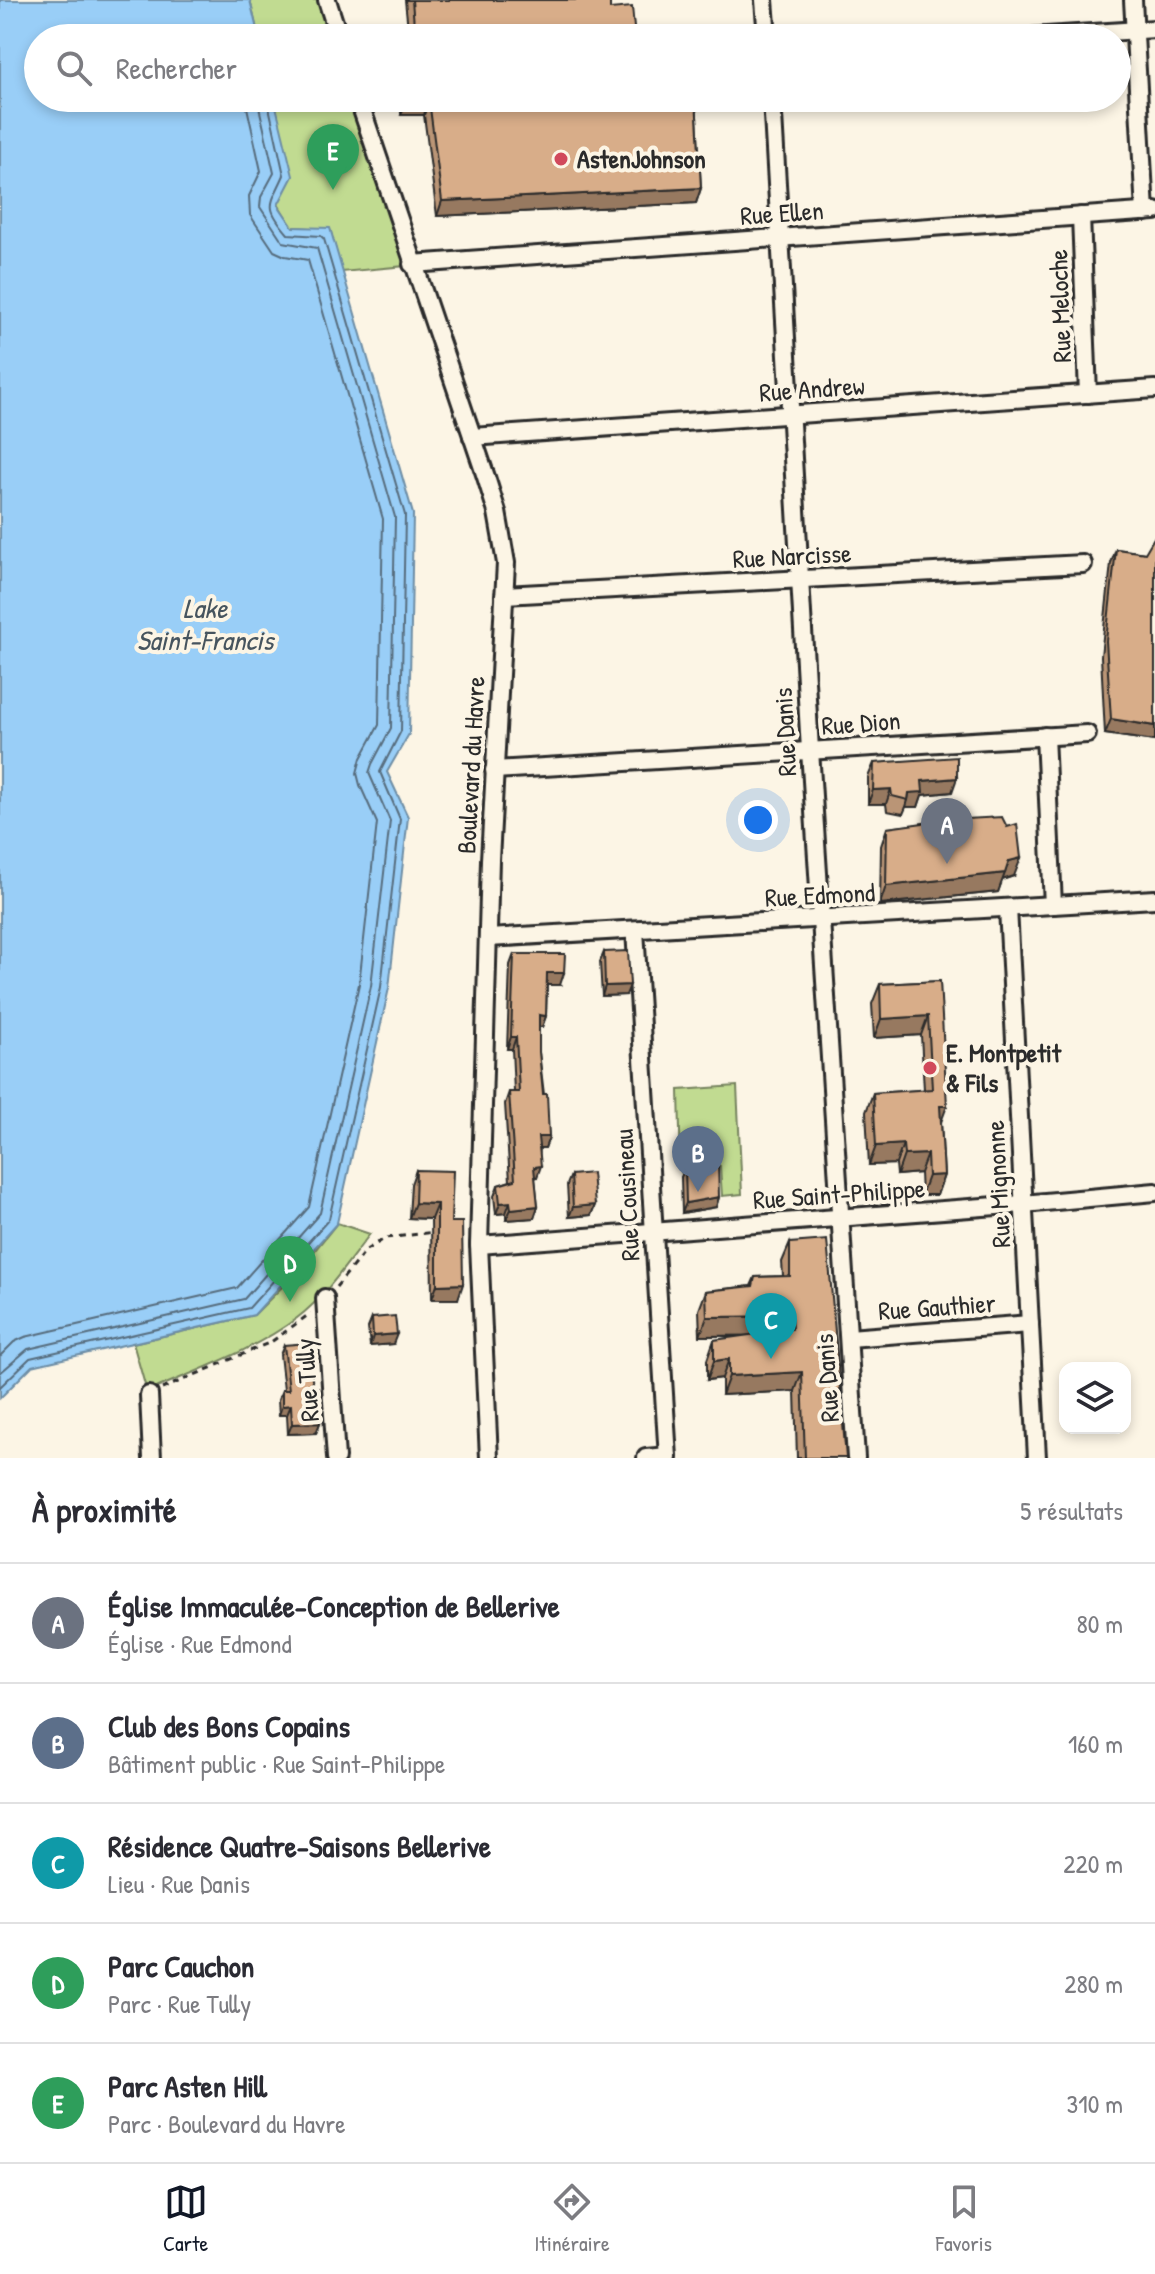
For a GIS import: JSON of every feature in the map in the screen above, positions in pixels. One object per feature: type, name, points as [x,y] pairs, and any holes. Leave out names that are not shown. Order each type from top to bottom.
[{"type":"street","points":[[327,0],[335,24]]},
{"type":"street","points":[[764,0],[766,24]]},
{"type":"street","points":[[1133,0],[1150,211]]},
{"type":"street","points":[[1131,30],[1155,29]]},
{"type":"street","name":"Boulevard du Havre","points":[[363,112],[497,512],[506,563],[494,770],[479,1245],[489,1458]]},
{"type":"street","name":"Rue Danis","points":[[773,112],[856,1458]]},
{"type":"street","name":"Rue Ellen","points":[[412,264],[1150,211]]},
{"type":"street","name":"Rue Meloche","points":[[1081,216],[1088,394]]},
{"type":"street","name":"Rue Andrew","points":[[472,437],[1155,389]]},
{"type":"street","name":"Rue Narcisse","points":[[504,595],[1083,564]]},
{"type":"street","name":"Rue Dion","points":[[494,770],[1087,734]]},
{"type":"street","points":[[1045,736],[1053,905]]},
{"type":"street","name":"Rue Edmond","points":[[488,938],[1155,899]]},
{"type":"street","name":"Rue Mignonne","points":[[1008,908],[1037,1458]]},
{"type":"street","name":"Rue Cousineau","points":[[635,930],[668,1457]]},
{"type":"street","name":"Rue Saint-Philippe","points":[[479,1245],[1155,1192]]},
{"type":"street","name":"Rue Tully","points":[[325,1298],[336,1458]]},
{"type":"street","name":"Rue Gauthier","points":[[849,1338],[1030,1324]]},
{"type":"street","points":[[149,1395],[152,1458]]},
{"type":"street","points":[[646,1458],[668,1457]]},
{"type":"green space","points":[[250,0],[318,0],[326,24],[256,24]]},
{"type":"green space","points":[[275,112],[355,112],[405,266],[342,272],[330,229],[292,227],[278,204]]},
{"type":"green space","points":[[737,1086],[742,1194],[722,1196],[720,1166],[681,1172],[679,1090]]},
{"type":"green space","points":[[337,1223],[370,1234],[336,1279],[308,1309],[280,1330],[243,1350],[147,1392],[133,1343],[254,1315],[299,1270]]},
{"type":"water","name":"Lake Saint-Francis","points":[[0,0],[250,0],[256,24],[24,24],[24,112],[277,112],[293,176],[278,205],[293,227],[330,228],[413,514],[409,734],[387,772],[408,817],[389,988],[337,1223],[254,1315],[32,1366],[0,1398]]},
{"type":"building","points":[[412,0],[610,0],[610,9],[632,7],[634,24],[414,24]]},
{"type":"building","name":"AstenJohnson","points":[[431,112],[697,112],[701,188],[442,201]]},
{"type":"building","points":[[1155,536],[1155,726],[1111,719],[1106,641],[1116,549],[1145,553]]},
{"type":"building","points":[[957,757],[957,778],[922,781],[923,792],[909,793],[908,800],[892,796],[891,789],[873,790],[874,763]]},
{"type":"building","points":[[956,808],[966,819],[1002,817],[1007,827],[1017,824],[1021,858],[1009,861],[1005,873],[886,886],[887,828],[951,819]]},
{"type":"building","points":[[628,951],[630,985],[605,986],[604,952]]},
{"type":"building","points":[[514,954],[565,954],[564,973],[547,973],[546,1016],[539,1015],[539,1052],[543,1094],[547,1094],[549,1137],[538,1137],[541,1166],[534,1167],[538,1206],[511,1209],[510,1202],[500,1203],[498,1185],[515,1180],[509,1092],[519,1092],[516,1037],[511,1037]]},
{"type":"building","points":[[940,981],[947,1106],[940,1106],[944,1175],[928,1176],[927,1154],[904,1155],[903,1144],[876,1146],[873,1093],[932,1089],[928,1016],[881,1019],[880,984]]},
{"type":"building","points":[[718,1164],[719,1197],[686,1203],[685,1168]]},
{"type":"building","points":[[416,1170],[453,1171],[451,1222],[462,1222],[463,1284],[437,1285],[437,1204],[415,1203]]},
{"type":"building","points":[[592,1173],[595,1205],[573,1207],[571,1175]]},
{"type":"building","points":[[827,1240],[846,1458],[805,1458],[802,1372],[729,1376],[729,1359],[714,1361],[714,1340],[792,1329],[791,1316],[707,1317],[706,1291],[753,1286],[755,1277],[790,1276],[790,1243]]},
{"type":"building","points":[[395,1316],[397,1334],[373,1336],[372,1318]]},
{"type":"building","points":[[308,1343],[313,1388],[318,1388],[320,1423],[292,1424],[291,1405],[282,1406],[282,1390],[289,1390],[284,1345]]},
{"type":"place","name":"AstenJohnson","points":[[561,159]]},
{"type":"place","name":"Parc Asten Hill","points":[[333,190]]},
{"type":"place","name":"Église Immaculée-Conception de Bellerive","points":[[947,864]]},
{"type":"place","name":"E. Montpetit & Fils","points":[[930,1068]]},
{"type":"place","name":"Club des Bons Copains","points":[[698,1192]]},
{"type":"place","name":"Parc Cauchon","points":[[290,1302]]},
{"type":"place","name":"Résidence Quatre-Saisons Bellerive","points":[[771,1359]]}]
